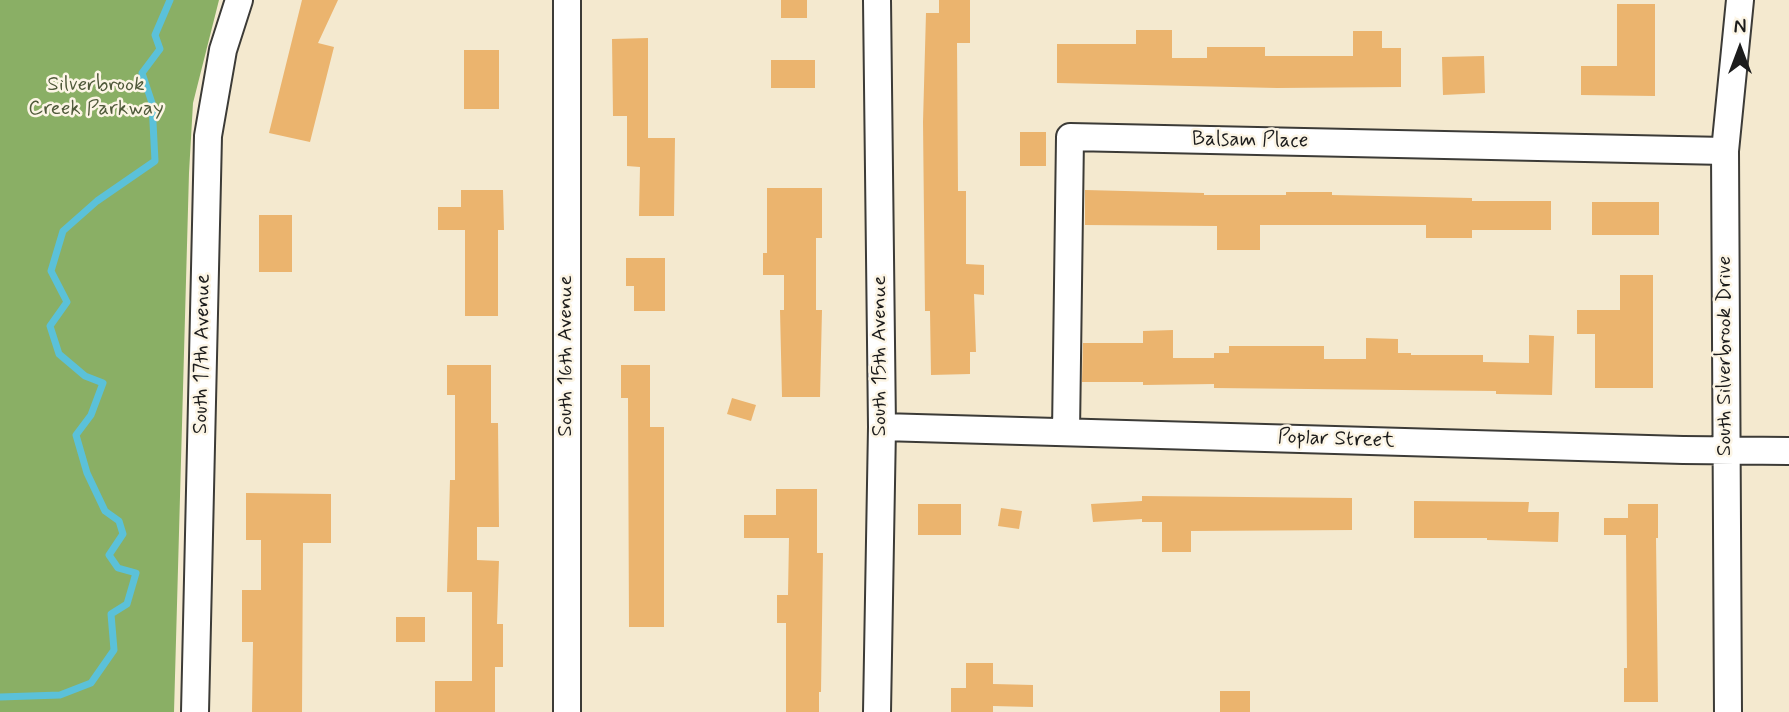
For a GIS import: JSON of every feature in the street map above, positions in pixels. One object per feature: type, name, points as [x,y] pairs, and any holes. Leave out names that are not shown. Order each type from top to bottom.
[{"type":"street","name":"South 17th Avenue","points":[[195,712],[208,136],[223,50],[239,0]]},
{"type":"street","name":"South 16th Avenue","points":[[567,0],[567,712]]},
{"type":"street","name":"South 15th Avenue","points":[[877,0],[882,427],[877,712]]},
{"type":"street","name":"South Silverbrook Drive","points":[[1728,712],[1725,151],[1740,0]]},
{"type":"street","name":"Balsam Place","points":[[1066,432],[1070,137],[1725,151]]},
{"type":"street","name":"Poplar Street","points":[[882,427],[1789,451]]},
{"type":"green space","name":"Silverbrook Creek Parkway","points":[[0,0],[219,0],[193,103],[174,712],[0,712]]},
{"type":"building","points":[[302,0],[338,0],[318,43],[334,47],[310,142],[269,133]]},
{"type":"building","points":[[781,0],[807,0],[807,18],[781,18]]},
{"type":"building","points":[[939,0],[970,0],[970,43],[957,43],[958,191],[966,191],[966,264],[984,265],[984,295],[974,294],[976,352],[970,352],[970,374],[931,375],[930,311],[925,311],[923,122],[926,13],[939,13]]},
{"type":"building","points":[[1617,4],[1655,4],[1655,96],[1581,95],[1581,66],[1617,66]]},
{"type":"building","points":[[1136,30],[1172,30],[1172,58],[1207,58],[1207,47],[1265,47],[1265,56],[1353,56],[1353,31],[1382,31],[1382,48],[1401,48],[1401,87],[1277,88],[1057,83],[1057,44],[1136,44]]},
{"type":"building","points":[[648,38],[648,138],[675,138],[674,216],[639,216],[640,167],[627,166],[627,116],[613,116],[612,39]]},
{"type":"building","points":[[464,50],[499,50],[499,109],[464,109]]},
{"type":"building","points":[[1484,56],[1485,93],[1443,95],[1442,57]]},
{"type":"building","points":[[771,60],[815,60],[815,88],[771,88]]},
{"type":"building","points":[[1020,132],[1046,132],[1046,166],[1020,166]]},
{"type":"building","points":[[767,188],[822,188],[822,238],[816,238],[816,310],[822,310],[820,397],[782,397],[780,310],[784,310],[784,275],[763,275],[763,253],[767,253]]},
{"type":"building","points":[[461,190],[503,190],[504,230],[498,230],[498,316],[465,316],[465,230],[438,230],[438,207],[461,207]]},
{"type":"building","points":[[1085,190],[1204,195],[1332,192],[1332,195],[1472,198],[1472,201],[1551,201],[1551,230],[1472,230],[1472,238],[1426,238],[1426,225],[1260,225],[1260,250],[1217,250],[1217,226],[1085,225]]},
{"type":"building","points":[[1592,202],[1659,202],[1659,235],[1592,235]]},
{"type":"building","points":[[259,215],[292,215],[292,272],[259,272]]},
{"type":"building","points":[[626,258],[665,258],[665,311],[634,311],[634,286],[626,286]]},
{"type":"building","points":[[1620,275],[1653,275],[1653,388],[1595,388],[1595,334],[1577,334],[1577,310],[1620,310]]},
{"type":"building","points":[[1173,330],[1173,358],[1214,358],[1214,353],[1229,353],[1229,346],[1324,346],[1324,359],[1366,359],[1366,338],[1398,339],[1398,353],[1411,355],[1483,355],[1483,362],[1529,363],[1529,335],[1554,336],[1552,395],[1496,394],[1496,391],[1214,388],[1214,384],[1082,382],[1083,343],[1143,343],[1143,331]]},
{"type":"building","points":[[447,365],[491,365],[491,423],[498,423],[499,527],[477,527],[477,560],[499,561],[497,624],[503,624],[503,667],[495,667],[495,712],[435,712],[435,681],[472,681],[472,592],[447,592],[450,480],[455,480],[455,395],[447,395]]},
{"type":"building","points":[[621,365],[650,365],[650,427],[664,427],[664,627],[629,627],[628,398],[621,398]]},
{"type":"building","points":[[732,398],[756,405],[751,421],[727,414]]},
{"type":"building","points":[[776,489],[817,489],[817,553],[823,553],[819,712],[786,712],[786,623],[777,623],[777,595],[788,595],[789,538],[744,538],[744,515],[776,515]]},
{"type":"building","points":[[246,493],[331,494],[331,543],[303,543],[302,712],[252,712],[253,642],[242,642],[242,590],[261,590],[261,540],[246,540]]},
{"type":"building","points":[[1142,496],[1352,498],[1352,530],[1191,531],[1191,552],[1162,552],[1162,522],[1142,522],[1142,519],[1093,522],[1091,504],[1142,501]]},
{"type":"building","points":[[1414,501],[1529,502],[1528,512],[1559,512],[1558,542],[1414,538]]},
{"type":"building","points":[[918,504],[961,504],[961,535],[918,535]]},
{"type":"building","points":[[1628,504],[1658,504],[1658,702],[1624,702],[1624,668],[1627,668],[1626,535],[1604,535],[1604,518],[1628,518]]},
{"type":"building","points":[[1001,508],[1022,511],[1019,529],[998,526]]},
{"type":"building","points":[[396,617],[425,617],[425,642],[396,642]]},
{"type":"building","points":[[966,663],[993,663],[993,684],[1033,685],[1033,707],[993,706],[993,712],[951,712],[951,688],[966,688]]},
{"type":"building","points":[[1220,691],[1250,691],[1250,712],[1220,712]]},
{"type":"waterway","points":[[0,697],[60,695],[91,683],[114,650],[111,614],[127,604],[136,573],[118,568],[109,555],[123,534],[119,521],[105,511],[87,473],[76,435],[91,415],[103,383],[85,376],[59,354],[50,326],[67,302],[51,271],[63,231],[97,201],[155,161],[152,103],[142,73],[160,49],[155,35],[170,0]]}]
